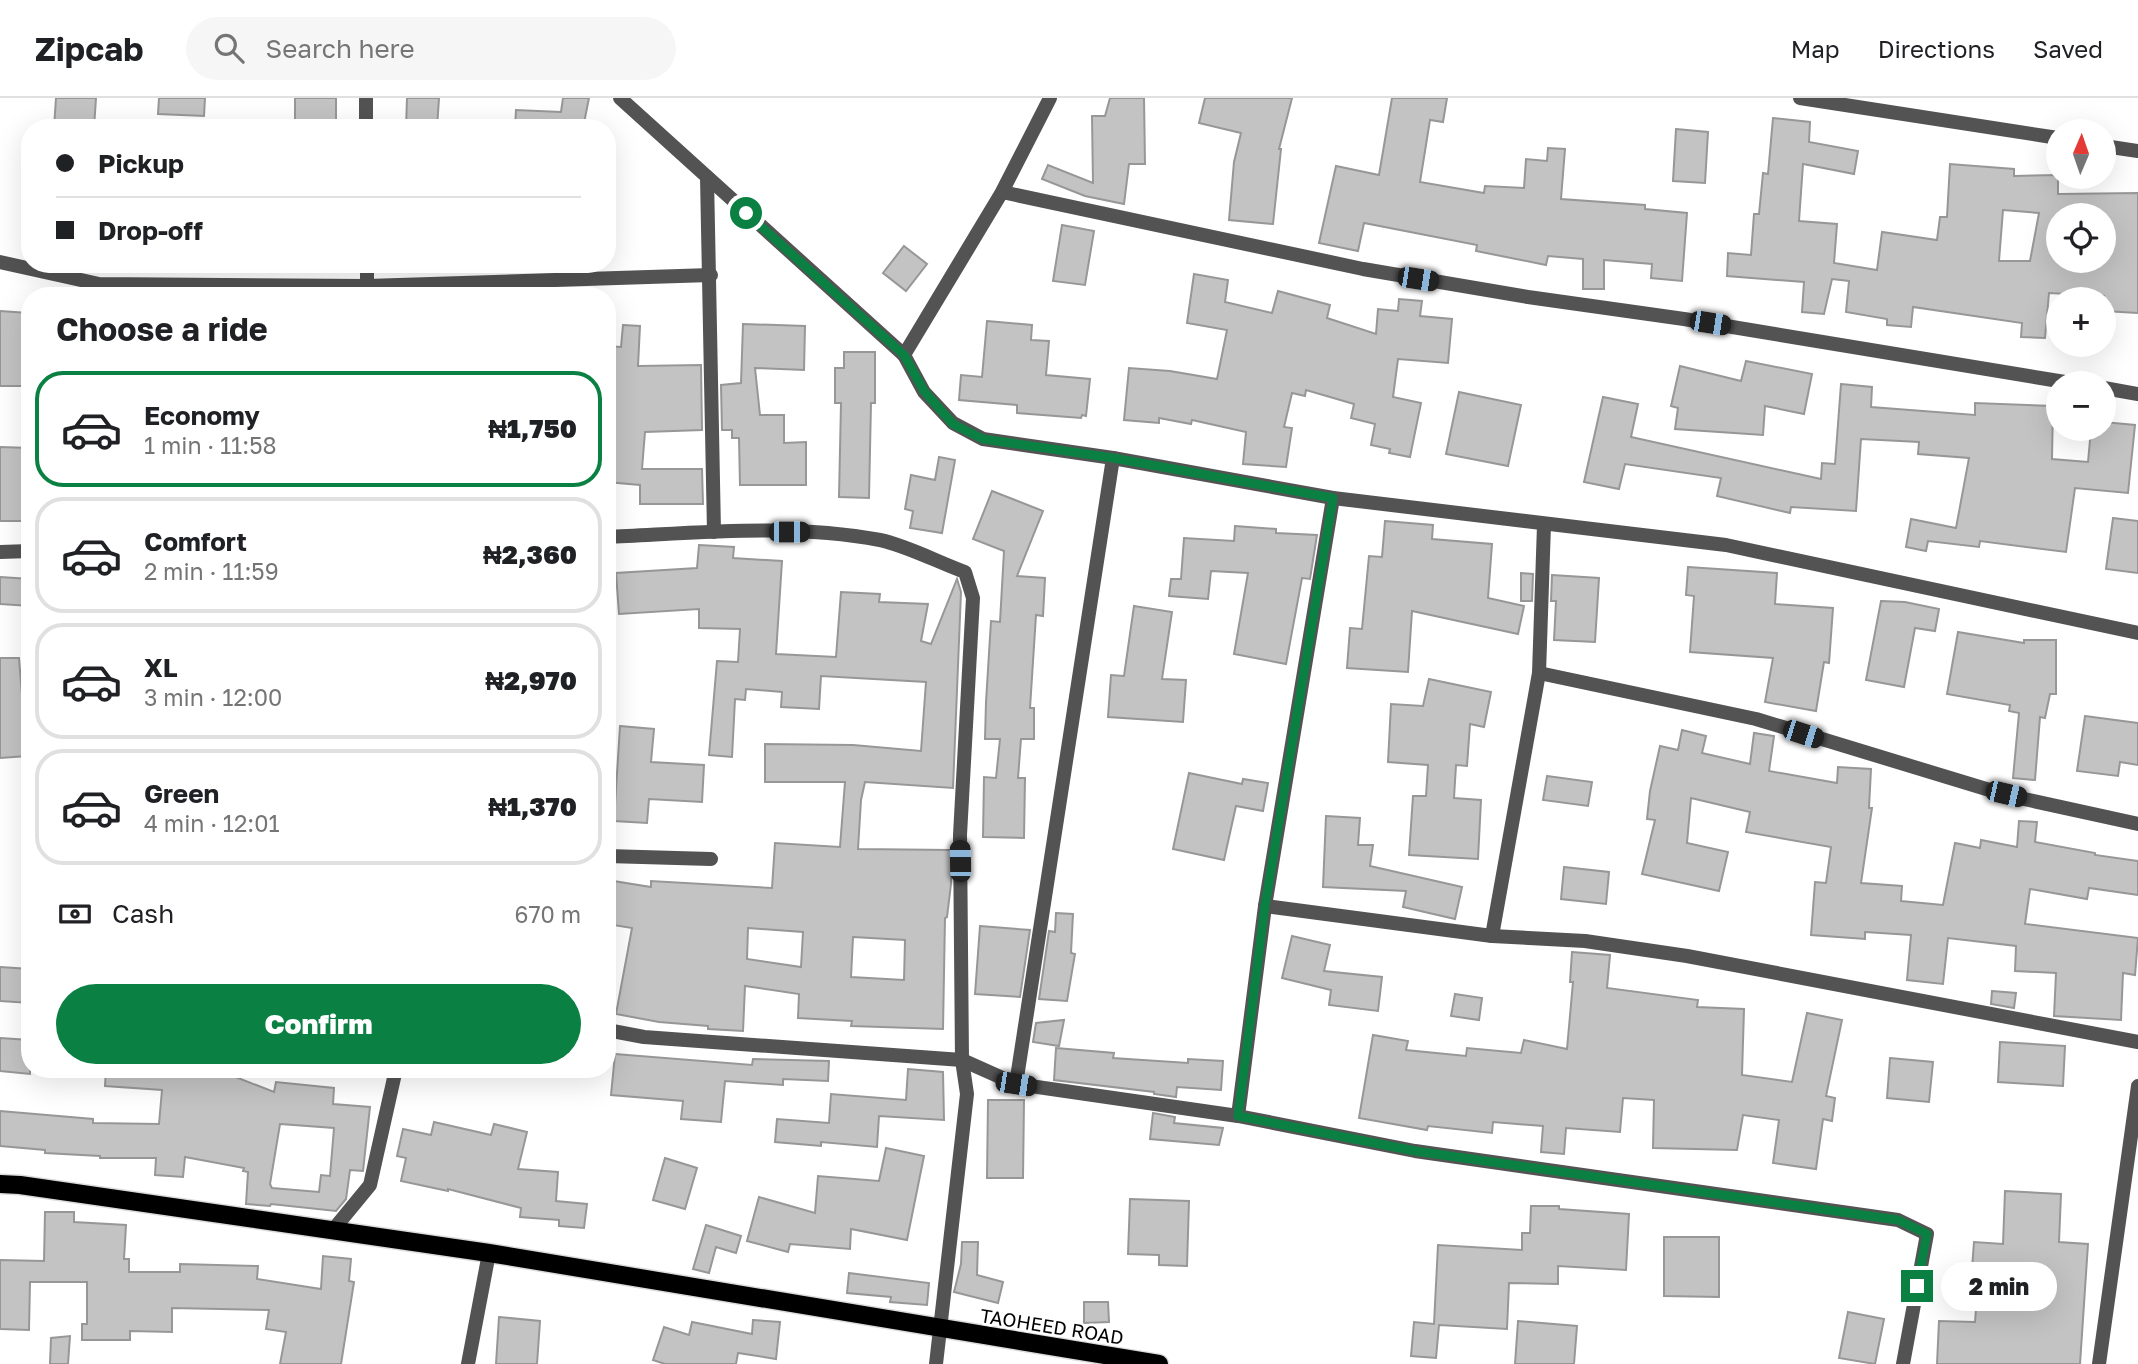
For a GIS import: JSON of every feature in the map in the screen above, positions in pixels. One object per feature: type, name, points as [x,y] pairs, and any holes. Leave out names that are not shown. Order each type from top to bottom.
[{"type":"main road","name":"TAOHEED ROAD","points":[[0,1184],[489,1253],[1159,1364]]},
{"type":"street","points":[[366,98],[366,119]]},
{"type":"street","points":[[620,98],[904,355],[924,391],[953,424],[983,439],[1113,458],[1333,498],[1726,545],[2138,633]]},
{"type":"street","points":[[904,355],[1002,192],[1050,98]]},
{"type":"street","points":[[1800,98],[2046,136]]},
{"type":"street","points":[[2116,148],[2138,151]]},
{"type":"street","points":[[707,177],[715,532]]},
{"type":"street","points":[[1002,192],[1363,269],[1528,297],[1684,318],[2046,379]]},
{"type":"street","points":[[0,262],[21,267]]},
{"type":"street","points":[[50,273],[99,284],[214,287]]},
{"type":"street","points":[[453,287],[710,275]]},
{"type":"street","points":[[2116,390],[2138,394]]},
{"type":"street","points":[[1016,1084],[1113,458]]},
{"type":"street","points":[[1238,1116],[1265,906],[1333,498]]},
{"type":"street","points":[[1492,936],[1539,673],[1544,525]]},
{"type":"street","points":[[616,537],[813,531],[883,540],[965,572],[973,598],[960,835],[962,1060],[967,1094],[936,1364]]},
{"type":"street","points":[[0,552],[21,551]]},
{"type":"street","points":[[1539,673],[1756,719],[2006,794],[2138,824]]},
{"type":"street","points":[[616,856],[711,859]]},
{"type":"street","points":[[1265,906],[1492,936],[1585,941],[1687,956],[2138,1042]]},
{"type":"street","points":[[616,1032],[644,1038],[962,1060],[1016,1084],[1238,1116],[1415,1151],[1898,1220],[1927,1234],[1903,1364]]},
{"type":"street","points":[[333,1230],[370,1185],[394,1078]]},
{"type":"street","points":[[2099,1364],[2138,1086]]},
{"type":"street","points":[[468,1364],[489,1253]]},
{"type":"building","points":[[56,98],[96,98],[95,119],[55,119]]},
{"type":"building","points":[[159,98],[205,98],[204,116],[158,114]]},
{"type":"building","points":[[295,98],[336,98],[336,119],[295,119]]},
{"type":"building","points":[[407,98],[439,98],[438,119],[406,119]]},
{"type":"building","points":[[563,98],[589,98],[585,119],[516,119],[516,110],[561,112]]},
{"type":"building","points":[[1110,98],[1144,98],[1145,164],[1129,164],[1124,204],[1085,196],[1042,179],[1048,165],[1093,183],[1092,116],[1105,116]]},
{"type":"building","points":[[1205,98],[1292,98],[1279,149],[1273,224],[1229,220],[1234,162],[1241,133],[1199,123]]},
{"type":"building","points":[[1392,98],[1447,98],[1443,122],[1430,120],[1420,182],[1484,193],[1485,186],[1524,188],[1526,159],[1547,161],[1548,148],[1565,149],[1561,199],[1645,205],[1645,209],[1687,213],[1682,281],[1651,278],[1652,264],[1604,260],[1604,289],[1583,289],[1583,259],[1548,256],[1546,265],[1476,251],[1477,245],[1364,223],[1358,251],[1319,243],[1336,166],[1379,175]]},
{"type":"building","points":[[1773,118],[1810,122],[1809,142],[1858,151],[1854,174],[1803,164],[1799,221],[1837,224],[1834,263],[1877,270],[1882,232],[1937,240],[1940,217],[1947,217],[1950,164],[2014,169],[2014,176],[2046,175],[2046,189],[2058,189],[2058,194],[2138,193],[2138,313],[2116,312],[2116,287],[2046,287],[2045,338],[2021,337],[2022,323],[1913,307],[1911,327],[1887,325],[1887,319],[1846,312],[1849,281],[1832,279],[1824,314],[1802,312],[1804,282],[1727,276],[1728,253],[1751,255],[1754,214],[1759,214],[1763,173],[1768,174]],"holes":[[[2003,210],[2039,213],[2030,261],[1999,261]]]},
{"type":"building","points":[[1676,129],[1708,132],[1705,183],[1673,181]]},
{"type":"building","points":[[1062,225],[1094,231],[1085,285],[1053,281]]},
{"type":"building","points":[[904,246],[927,264],[906,291],[883,273]]},
{"type":"building","points":[[1194,274],[1228,280],[1225,302],[1272,313],[1278,291],[1330,305],[1327,318],[1376,334],[1378,309],[1398,311],[1399,299],[1422,301],[1420,316],[1452,319],[1448,363],[1398,359],[1393,397],[1421,403],[1410,457],[1389,453],[1390,449],[1371,445],[1375,424],[1351,418],[1354,404],[1306,390],[1305,396],[1292,393],[1284,427],[1292,428],[1286,467],[1243,464],[1246,432],[1192,420],[1191,424],[1159,418],[1159,423],[1124,420],[1129,368],[1170,371],[1217,379],[1227,330],[1187,323]]},
{"type":"building","points":[[0,311],[21,312],[21,386],[0,386]]},
{"type":"building","points":[[987,321],[1032,325],[1031,340],[1049,341],[1046,375],[1090,379],[1086,416],[1082,415],[1081,418],[1017,413],[1017,405],[959,400],[961,375],[982,377]]},
{"type":"building","points":[[743,324],[805,326],[804,370],[755,368],[760,415],[784,415],[784,443],[806,442],[806,485],[740,485],[739,438],[732,438],[732,430],[722,430],[721,385],[741,383]]},
{"type":"building","points":[[623,325],[640,326],[638,366],[701,365],[702,430],[645,432],[642,469],[702,469],[703,504],[640,504],[640,485],[616,483],[616,347],[621,347]]},
{"type":"building","points":[[844,352],[875,352],[869,498],[839,497],[841,403],[835,403],[835,368],[844,368]]},
{"type":"building","points":[[1746,361],[1812,374],[1804,414],[1765,406],[1763,435],[1675,429],[1678,408],[1671,406],[1680,366],[1741,381]]},
{"type":"building","points":[[1841,384],[1872,387],[1871,407],[1975,415],[1975,403],[2046,406],[2046,441],[2052,441],[2052,459],[2088,462],[2090,441],[2116,441],[2116,423],[2135,425],[2128,493],[2075,488],[2066,552],[1980,541],[1979,547],[1928,541],[1926,551],[1906,547],[1911,519],[1956,528],[1969,458],[1918,454],[1919,442],[1861,439],[1856,511],[1791,507],[1790,513],[1717,496],[1721,478],[1625,464],[1619,489],[1584,482],[1603,397],[1638,404],[1631,437],[1821,479],[1822,463],[1835,464]]},
{"type":"building","points":[[1459,392],[1521,405],[1508,466],[1446,454]]},
{"type":"building","points":[[0,447],[21,448],[21,521],[0,521]]},
{"type":"building","points":[[939,457],[955,460],[942,533],[910,528],[913,511],[905,509],[911,475],[935,480]]},
{"type":"building","points":[[992,491],[1043,511],[1017,576],[1045,578],[1043,616],[1036,615],[1030,708],[1034,708],[1034,739],[1021,739],[1018,778],[1025,778],[1024,838],[983,837],[984,777],[996,778],[1000,739],[985,739],[991,621],[1000,622],[1004,551],[973,539]]},
{"type":"building","points":[[2113,518],[2138,521],[2138,573],[2106,569]]},
{"type":"building","points":[[1385,521],[1433,525],[1432,539],[1492,544],[1488,598],[1524,606],[1518,634],[1412,611],[1408,672],[1347,668],[1350,628],[1362,629],[1369,556],[1382,557]]},
{"type":"building","points":[[1235,526],[1276,529],[1276,533],[1317,535],[1310,579],[1302,578],[1286,664],[1234,654],[1248,573],[1211,571],[1208,599],[1169,596],[1171,579],[1181,579],[1184,538],[1234,541]]},
{"type":"building","points":[[699,545],[734,547],[733,558],[782,561],[776,654],[836,657],[841,592],[880,594],[879,602],[928,604],[921,641],[931,644],[957,579],[961,592],[953,788],[865,782],[861,800],[858,849],[951,850],[951,884],[945,918],[943,1029],[851,1026],[852,1021],[798,1018],[799,994],[745,986],[743,1031],[708,1029],[708,1026],[659,1022],[616,1014],[632,928],[616,925],[616,881],[651,887],[651,881],[772,888],[775,843],[840,847],[845,782],[765,782],[765,744],[853,745],[921,751],[926,682],[821,676],[819,709],[781,707],[782,692],[746,689],[745,700],[735,699],[732,757],[709,755],[717,661],[738,662],[740,629],[699,628],[699,609],[619,614],[616,573],[697,568]],"holes":[[[748,928],[803,932],[801,967],[747,959]],[[853,937],[905,940],[904,980],[851,977]]]},
{"type":"building","points":[[1688,567],[1777,573],[1775,604],[1833,608],[1829,663],[1824,662],[1816,711],[1765,702],[1773,658],[1690,652],[1694,596],[1686,595]]},
{"type":"building","points":[[1521,573],[1533,574],[1532,601],[1521,601]]},
{"type":"building","points":[[1552,575],[1599,578],[1595,642],[1554,640],[1556,601],[1551,601]]},
{"type":"building","points":[[0,577],[21,578],[21,605],[0,604]]},
{"type":"building","points":[[1881,601],[1905,602],[1939,609],[1935,631],[1915,628],[1904,687],[1866,680]]},
{"type":"building","points":[[1134,606],[1172,612],[1162,679],[1186,680],[1183,722],[1108,717],[1111,675],[1124,676]]},
{"type":"building","points":[[1958,632],[2024,643],[2024,640],[2056,640],[2056,694],[2050,694],[2045,718],[2040,717],[2035,780],[2013,778],[2019,713],[2009,711],[2010,705],[1947,694]]},
{"type":"building","points":[[0,658],[19,658],[21,756],[0,758]]},
{"type":"building","points":[[1429,679],[1491,692],[1484,727],[1470,724],[1467,766],[1456,765],[1454,798],[1481,800],[1478,859],[1409,855],[1413,796],[1426,796],[1428,765],[1388,762],[1391,704],[1423,706]]},
{"type":"building","points":[[2085,716],[2138,723],[2138,765],[2120,762],[2118,776],[2077,771]]},
{"type":"building","points":[[620,726],[654,729],[651,762],[704,765],[702,802],[649,799],[647,823],[616,821]]},
{"type":"building","points":[[1682,730],[1706,736],[1702,753],[1750,764],[1754,733],[1774,736],[1769,771],[1837,783],[1838,767],[1871,769],[1869,808],[1872,808],[1861,883],[1902,886],[1901,901],[1943,905],[1955,843],[1980,848],[1981,840],[2017,847],[2019,821],[2037,822],[2035,842],[2138,861],[2138,895],[2089,888],[2087,899],[2030,889],[2025,924],[2138,938],[2135,975],[2123,973],[2121,1020],[2054,1016],[2056,973],[2015,971],[2016,946],[1948,938],[1943,984],[1907,980],[1911,935],[1865,932],[1865,939],[1811,935],[1815,882],[1826,883],[1831,847],[1746,832],[1750,812],[1691,798],[1687,843],[1728,852],[1719,891],[1642,874],[1655,820],[1647,819],[1660,746],[1678,750]]},
{"type":"building","points":[[1189,773],[1242,784],[1243,779],[1268,783],[1263,811],[1236,806],[1224,860],[1173,849]]},
{"type":"building","points":[[1547,776],[1592,782],[1588,806],[1543,800]]},
{"type":"building","points":[[1326,816],[1360,818],[1358,845],[1373,845],[1370,866],[1462,887],[1455,919],[1403,907],[1406,891],[1323,887]]},
{"type":"building","points":[[1564,867],[1609,872],[1606,904],[1561,899]]},
{"type":"building","points":[[1056,913],[1073,914],[1071,953],[1075,954],[1067,1001],[1039,999],[1049,931],[1055,932]]},
{"type":"building","points":[[980,926],[1030,930],[1020,997],[975,994]]},
{"type":"building","points":[[1292,936],[1330,945],[1324,971],[1382,977],[1378,1011],[1329,1005],[1331,990],[1282,978]]},
{"type":"building","points":[[1572,952],[1610,955],[1607,988],[1698,1000],[1697,1007],[1744,1009],[1742,1075],[1792,1082],[1807,1013],[1842,1020],[1826,1096],[1835,1098],[1832,1121],[1823,1119],[1816,1169],[1773,1163],[1779,1120],[1743,1115],[1737,1150],[1653,1148],[1654,1100],[1623,1098],[1620,1132],[1566,1128],[1564,1154],[1541,1152],[1543,1126],[1493,1122],[1492,1133],[1428,1126],[1427,1130],[1359,1118],[1373,1035],[1408,1041],[1406,1050],[1466,1056],[1467,1048],[1521,1053],[1524,1040],[1567,1049],[1573,982],[1570,982]]},
{"type":"building","points":[[0,967],[21,968],[21,1002],[0,1001]]},
{"type":"building","points":[[1992,991],[2016,993],[2014,1008],[1991,1004]]},
{"type":"building","points":[[1455,994],[1482,998],[1479,1020],[1451,1016]]},
{"type":"building","points":[[1064,1020],[1059,1046],[1033,1042],[1036,1023]]},
{"type":"building","points":[[0,1038],[21,1039],[21,1073],[0,1071]]},
{"type":"building","points":[[2000,1042],[2065,1046],[2063,1086],[1998,1082]]},
{"type":"building","points":[[1056,1048],[1114,1053],[1113,1058],[1188,1063],[1188,1059],[1223,1061],[1221,1090],[1177,1087],[1176,1097],[1054,1080]]},
{"type":"building","points":[[616,1054],[752,1065],[753,1059],[829,1061],[828,1081],[783,1079],[783,1085],[725,1081],[721,1122],[681,1119],[683,1101],[611,1095],[613,1078],[616,1078]]},
{"type":"building","points":[[1890,1058],[1933,1062],[1929,1102],[1887,1098]]},
{"type":"building","points":[[908,1069],[943,1072],[944,1120],[879,1116],[877,1147],[821,1142],[821,1146],[775,1142],[777,1119],[829,1123],[831,1094],[906,1100]]},
{"type":"building","points":[[105,1078],[238,1078],[274,1092],[276,1082],[334,1088],[333,1104],[370,1107],[363,1171],[350,1170],[346,1199],[336,1211],[246,1204],[248,1172],[243,1171],[244,1168],[185,1157],[183,1177],[155,1175],[156,1158],[100,1158],[0,1146],[0,1111],[93,1119],[93,1123],[159,1124],[162,1090],[105,1086]],"holes":[[[280,1124],[334,1128],[330,1176],[321,1175],[319,1192],[272,1188],[270,1184]]]},
{"type":"building","points":[[988,1100],[1024,1100],[1023,1178],[987,1178]]},
{"type":"building","points":[[1153,1113],[1175,1117],[1174,1123],[1223,1128],[1219,1145],[1150,1139]]},
{"type":"building","points":[[434,1122],[491,1135],[494,1124],[527,1132],[518,1169],[558,1172],[556,1201],[587,1204],[584,1228],[559,1226],[559,1220],[520,1217],[521,1208],[448,1189],[401,1181],[406,1158],[397,1156],[403,1129],[431,1135]]},
{"type":"building","points":[[886,1148],[924,1156],[907,1240],[851,1229],[850,1249],[790,1244],[788,1252],[747,1241],[759,1197],[815,1213],[818,1176],[879,1181]]},
{"type":"building","points":[[665,1158],[697,1168],[685,1209],[653,1200]]},
{"type":"building","points":[[2005,1191],[2061,1194],[2059,1242],[2088,1244],[2080,1364],[1937,1364],[1939,1321],[1975,1322],[1978,1282],[1971,1282],[1974,1242],[2003,1244]]},
{"type":"building","points":[[1130,1199],[1189,1201],[1187,1266],[1159,1265],[1159,1255],[1128,1254]]},
{"type":"building","points":[[1531,1206],[1559,1206],[1559,1209],[1629,1214],[1626,1270],[1558,1266],[1558,1284],[1509,1283],[1507,1329],[1439,1325],[1436,1358],[1411,1356],[1414,1322],[1434,1324],[1438,1245],[1522,1250],[1522,1233],[1530,1233]]},
{"type":"building","points":[[45,1212],[74,1212],[74,1222],[126,1225],[124,1259],[129,1259],[129,1272],[180,1272],[180,1264],[258,1266],[257,1279],[321,1289],[323,1256],[351,1259],[349,1281],[354,1282],[341,1364],[280,1364],[286,1332],[266,1329],[269,1310],[172,1308],[172,1332],[130,1331],[130,1340],[82,1340],[82,1324],[87,1324],[87,1282],[30,1282],[29,1330],[0,1329],[0,1260],[44,1261]]},
{"type":"building","points":[[706,1225],[741,1236],[736,1253],[716,1247],[709,1273],[693,1269]]},
{"type":"building","points":[[1664,1237],[1719,1237],[1719,1297],[1664,1296]]},
{"type":"building","points":[[962,1242],[978,1242],[977,1275],[1003,1282],[998,1303],[954,1292],[961,1264]]},
{"type":"building","points":[[849,1273],[929,1283],[927,1305],[890,1302],[891,1297],[847,1293]]},
{"type":"building","points":[[1084,1302],[1108,1302],[1109,1322],[1084,1323]]},
{"type":"building","points":[[1848,1312],[1884,1319],[1875,1364],[1839,1358]]},
{"type":"building","points":[[499,1317],[540,1321],[537,1364],[496,1364]]},
{"type":"building","points":[[753,1320],[780,1322],[776,1359],[738,1353],[736,1364],[665,1364],[653,1360],[664,1327],[689,1335],[692,1322],[752,1334]]},
{"type":"building","points":[[1518,1321],[1577,1326],[1574,1364],[1515,1364]]},
{"type":"building","points":[[70,1336],[68,1364],[50,1364],[51,1338]]},
{"type":"route","points":[[746,213],[904,355],[924,391],[953,424],[983,439],[1063,453],[1113,458],[1333,498],[1265,906],[1238,1116],[1415,1151],[1898,1220],[1927,1234],[1917,1286]]}]
